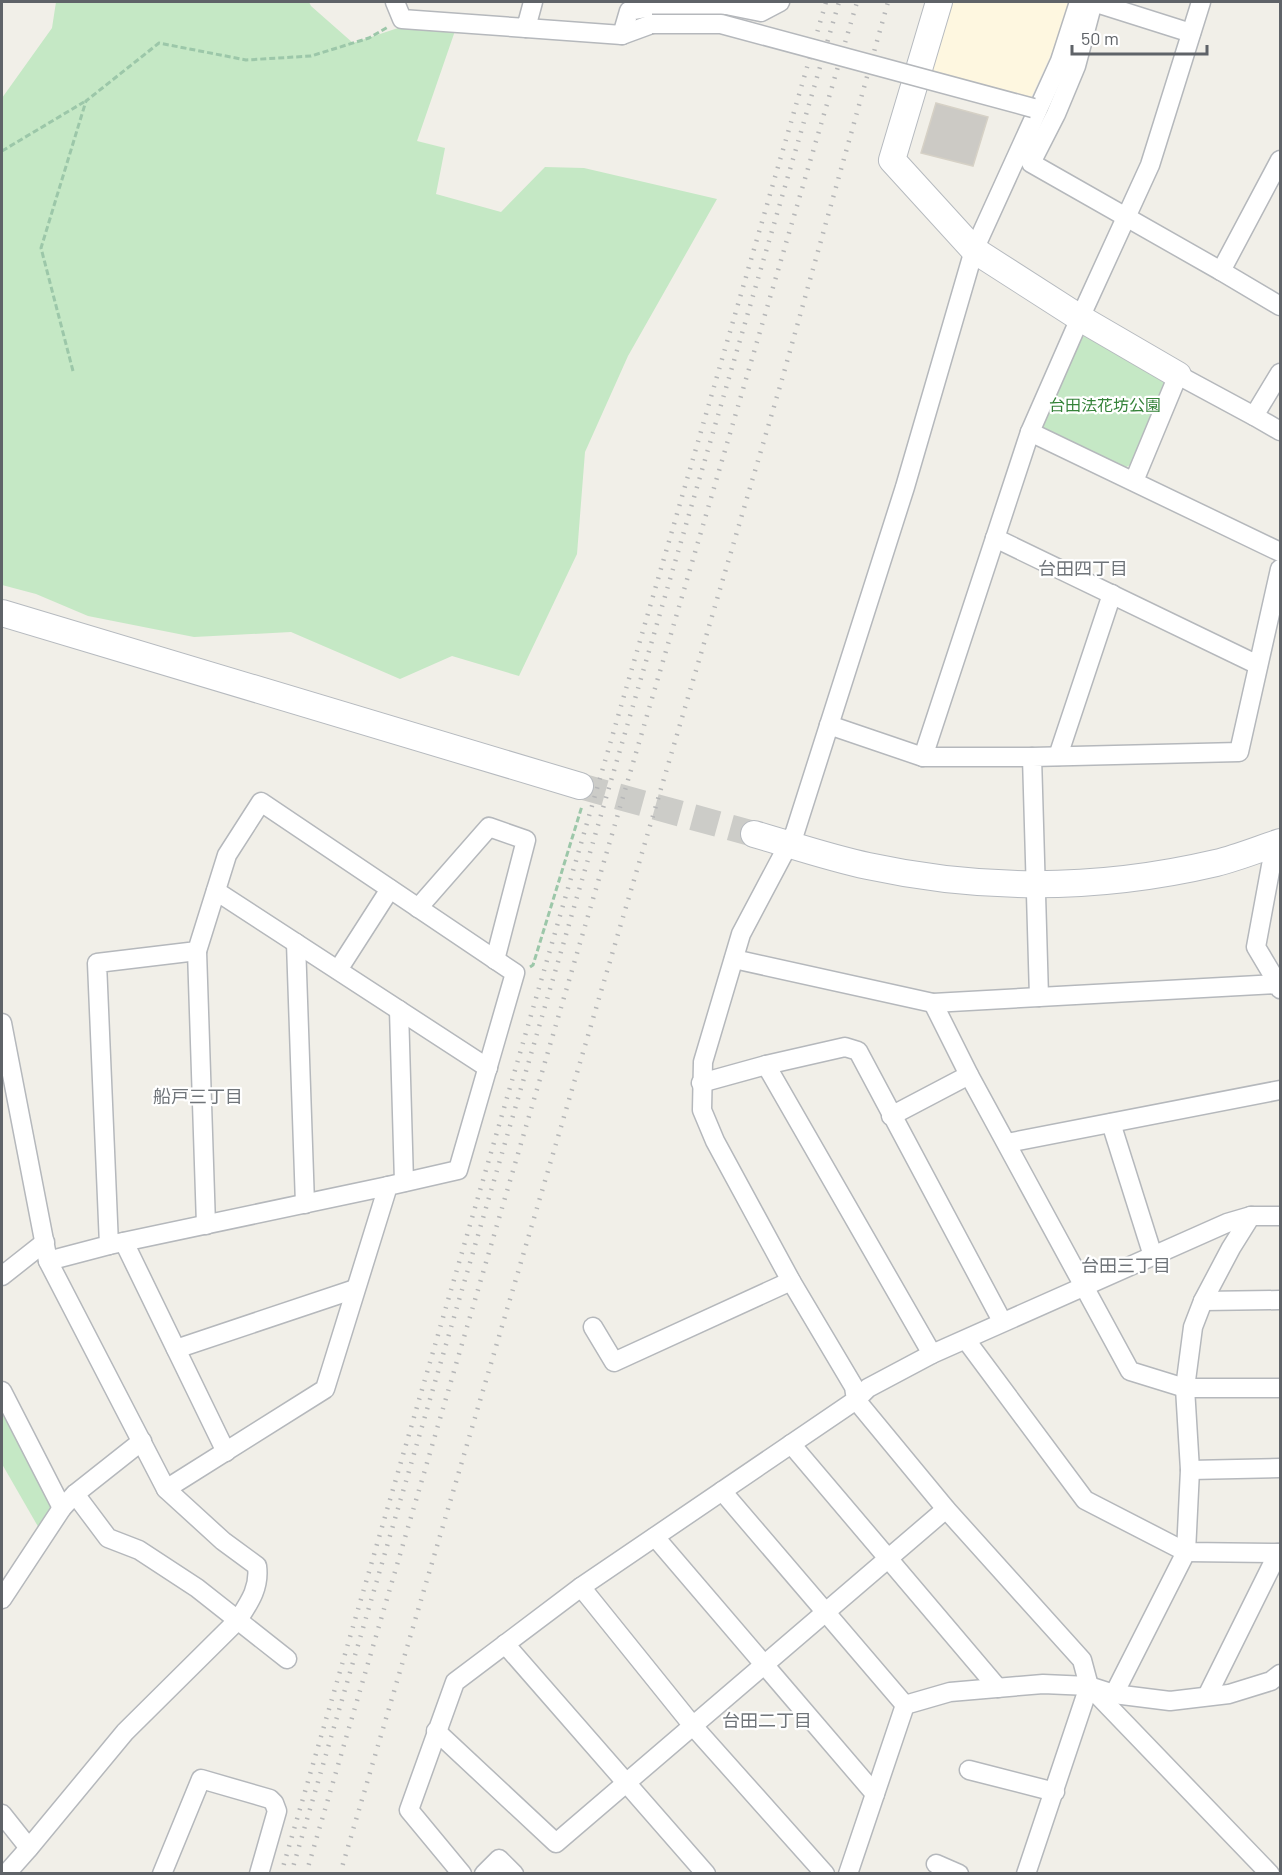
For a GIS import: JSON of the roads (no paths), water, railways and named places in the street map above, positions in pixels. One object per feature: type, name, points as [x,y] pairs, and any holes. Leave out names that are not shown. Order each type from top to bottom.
[{"type":"street","points":[[395,2],[402,19],[622,35],[652,24],[721,24],[1035,109]]},
{"type":"street","points":[[526,28],[533,2]]},
{"type":"street","points":[[622,35],[629,11],[663,3],[726,4],[761,12],[780,2]]},
{"type":"street","points":[[939,2],[892,160],[974,250],[1080,318],[1281,431]]},
{"type":"street","points":[[1079,2],[1060,61],[1035,109],[974,250],[905,487],[795,832],[741,934],[703,1062],[702,1110],[715,1141],[791,1281],[854,1387],[856,1400],[946,1509],[1082,1660],[1089,1686],[1270,1874]]},
{"type":"street","points":[[1191,33],[1093,2],[1076,66],[1056,114],[1031,163],[1281,306]]},
{"type":"street","points":[[923,757],[1030,432],[1150,165],[1201,2]]},
{"type":"street","points":[[1221,271],[1281,160]]},
{"type":"street","points":[[1254,416],[1281,374]]},
{"type":"street","points":[[1134,481],[1179,375]]},
{"type":"street","points":[[1030,432],[1281,552]]},
{"type":"street","points":[[995,538],[1258,665]]},
{"type":"street","points":[[829,725],[923,757],[1239,752],[1281,569]]},
{"type":"street","points":[[1058,756],[1112,594]]},
{"type":"street","points":[[2,613],[582,793]]},
{"type":"street","points":[[1032,756],[1039,997]]},
{"type":"street","points":[[48,1261],[458,1170],[514,973],[261,802],[227,855],[197,951],[206,1225]]},
{"type":"street","points":[[418,908],[489,827],[526,840],[495,960]]},
{"type":"street","points":[[754,834],[866,866],[921,876],[1034,885],[1091,883],[1152,875],[1217,863],[1278,843]]},
{"type":"street","points":[[734,959],[933,1003],[1279,986],[1256,947],[1278,843]]},
{"type":"street","points":[[338,970],[390,889]]},
{"type":"street","points":[[216,891],[488,1068]]},
{"type":"street","points":[[296,943],[305,1204]]},
{"type":"street","points":[[197,951],[97,963],[117,1244],[176,1349],[226,1452]]},
{"type":"street","points":[[933,1003],[1083,1288],[1130,1371],[1185,1388],[1281,1388]]},
{"type":"street","points":[[166,1489],[325,1389],[355,1289],[396,1184],[399,1010]]},
{"type":"street","points":[[2,1023],[48,1261],[166,1489],[223,1541],[257,1566],[258,1577],[256,1589],[238,1620],[125,1732],[6,1874]]},
{"type":"street","points":[[701,1083],[766,1065],[846,1047],[858,1051],[1002,1321]]},
{"type":"street","points":[[766,1065],[932,1354]]},
{"type":"street","points":[[891,1116],[969,1075]]},
{"type":"street","points":[[1007,1143],[1281,1090]]},
{"type":"street","points":[[1112,1123],[1153,1256]]},
{"type":"street","points":[[1114,1694],[1186,1552],[1190,1470],[1185,1388],[1193,1327],[1203,1300],[1251,1216]]},
{"type":"street","points":[[462,1874],[409,1810],[455,1682],[581,1587],[856,1400],[868,1388],[1002,1321],[1083,1288],[1227,1223],[1251,1216],[1281,1216]]},
{"type":"street","points":[[2,1276],[45,1242]]},
{"type":"street","points":[[593,1327],[614,1362],[791,1281]]},
{"type":"street","points":[[176,1349],[355,1289]]},
{"type":"street","points":[[1203,1300],[1281,1300]]},
{"type":"street","points":[[966,1340],[1085,1500],[1186,1552],[1279,1553],[1207,1696]]},
{"type":"street","points":[[2,1391],[62,1508]]},
{"type":"street","points":[[4,1587],[62,1508],[75,1494],[142,1441]]},
{"type":"street","points":[[791,1444],[998,1688]]},
{"type":"street","points":[[1190,1470],[1281,1468]]},
{"type":"street","points":[[723,1491],[905,1705]]},
{"type":"street","points":[[75,1494],[108,1538],[139,1550],[197,1588],[287,1659]]},
{"type":"street","points":[[436,1731],[556,1843],[946,1509]]},
{"type":"street","points":[[655,1537],[875,1794]]},
{"type":"street","points":[[581,1587],[693,1725],[825,1874]]},
{"type":"street","points":[[505,1644],[706,1874]]},
{"type":"street","points":[[905,1705],[950,1692],[1043,1684],[1089,1686],[1114,1694],[1170,1701],[1229,1694],[1271,1681],[1281,1674]]},
{"type":"street","points":[[1026,1874],[1089,1686]]},
{"type":"street","points":[[848,1874],[905,1705]]},
{"type":"street","points":[[969,1770],[1055,1792]]},
{"type":"street","points":[[162,1874],[201,1779],[270,1799],[274,1803],[277,1811],[259,1874]]},
{"type":"street","points":[[2,1814],[29,1848]]},
{"type":"street","points":[[484,1874],[499,1859],[514,1874]]},
{"type":"street","points":[[936,1864],[959,1874]]},
{"type":"tunnel","points":[[580,786],[754,834]]},
{"type":"railway","points":[[281,1874],[826,2]]},
{"type":"railway","points":[[291,1874],[839,2]]},
{"type":"railway","points":[[306,1874],[857,2]]},
{"type":"railway","points":[[340,1874],[781,383],[888,2]]},
{"type":"district","name":"台田四丁目","points":[[1083,568]]},
{"type":"district","name":"船戸三丁目","points":[[198,1096]]},
{"type":"district","name":"台田三丁目","points":[[1126,1265]]},
{"type":"district","name":"台田二丁目","points":[[767,1720]]},
{"type":"park label","name":"台田法花坊公園","points":[[1105,404]]}]
